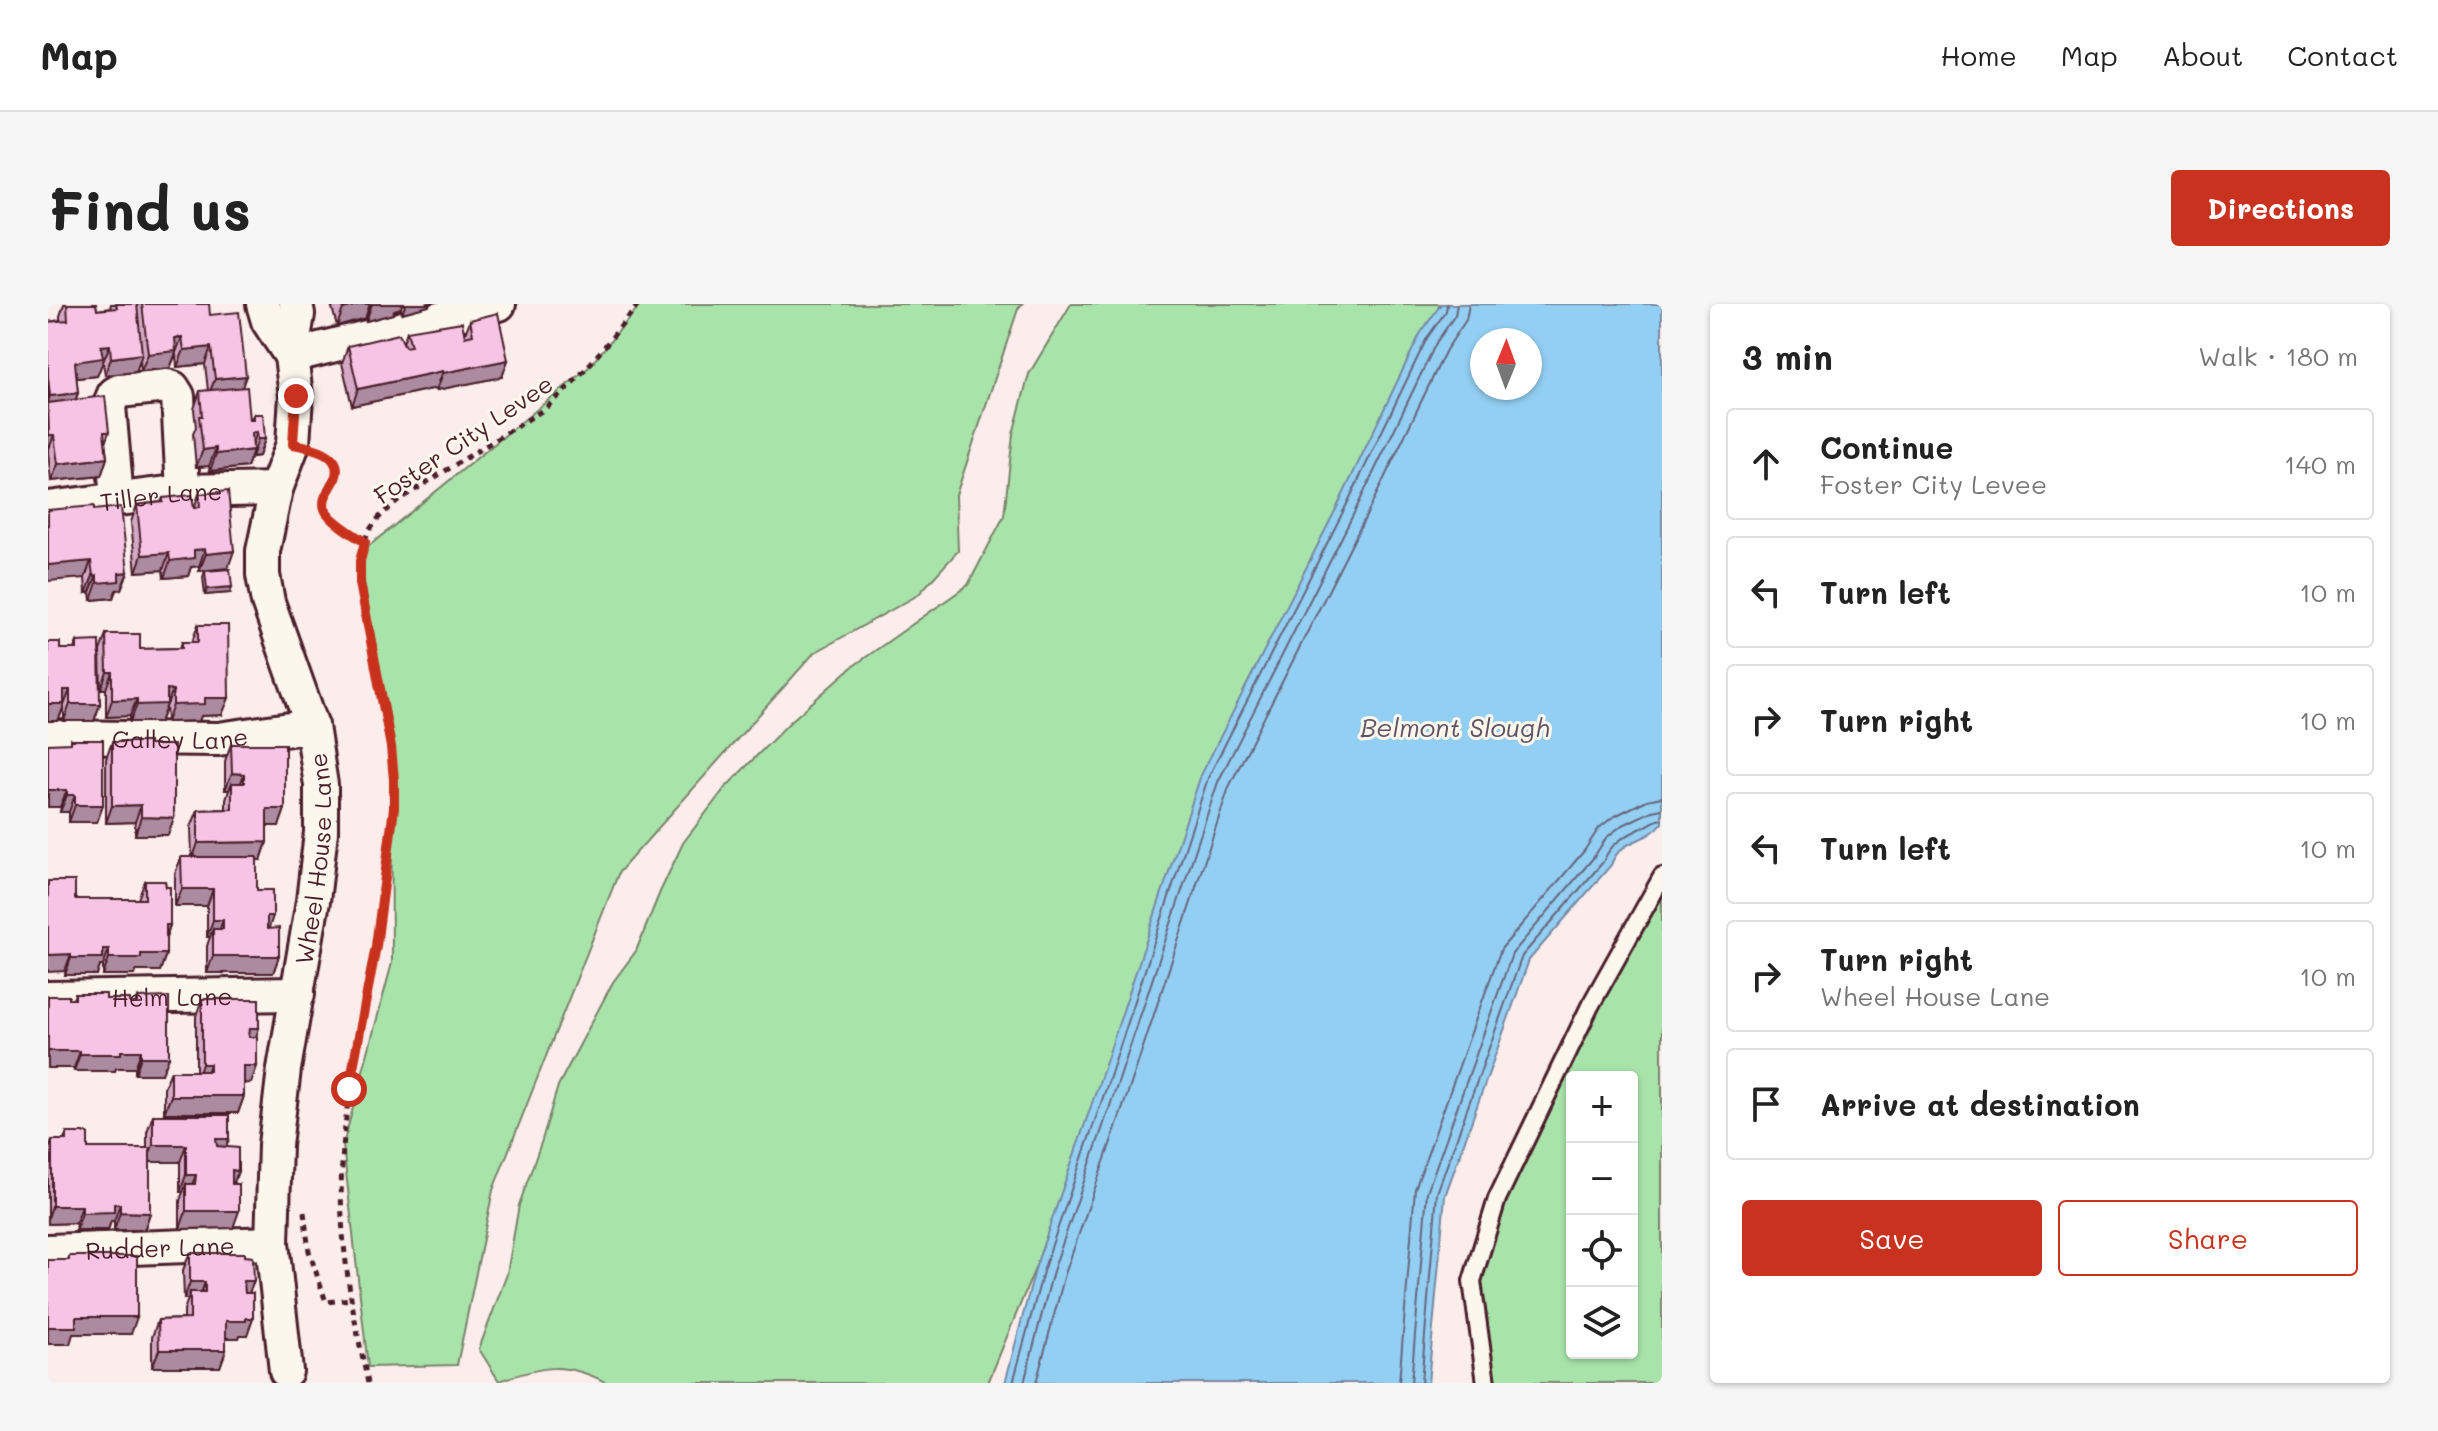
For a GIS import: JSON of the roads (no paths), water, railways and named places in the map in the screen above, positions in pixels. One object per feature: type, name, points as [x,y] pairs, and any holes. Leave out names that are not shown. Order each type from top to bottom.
[{"type":"street","name":"Wheel House Lane","points":[[263,304],[268,321],[291,356]]},
{"type":"street","name":"Wheel House Lane","points":[[286,1371],[272,1243],[275,1145],[284,1069],[313,901],[321,832],[321,785],[312,726],[268,602],[263,551],[276,489],[293,444],[296,396],[291,356],[298,314],[296,304]]},
{"type":"street","points":[[291,356],[499,304]]},
{"type":"street","points":[[117,499],[109,406],[114,394],[133,389],[167,386],[173,388],[178,396],[183,491]]},
{"type":"street","name":"Tiller Lane","points":[[48,508],[183,491],[276,489]]},
{"type":"street","name":"Galley Lane","points":[[48,737],[218,739],[312,726]]},
{"type":"street","name":"Helm Lane","points":[[48,998],[298,994]]},
{"type":"street","name":"Rudder Lane","points":[[48,1251],[272,1243]]},
{"type":"lane","points":[[1486,1383],[1472,1281],[1497,1199],[1590,1006],[1662,877]]},
{"type":"water","name":"Belmont Slough","points":[[1441,304],[1662,304],[1662,823],[1615,856],[1611,865],[1529,960],[1445,1196],[1428,1383],[1005,1383],[1036,1266],[1201,775],[1340,501],[1420,334]]}]
